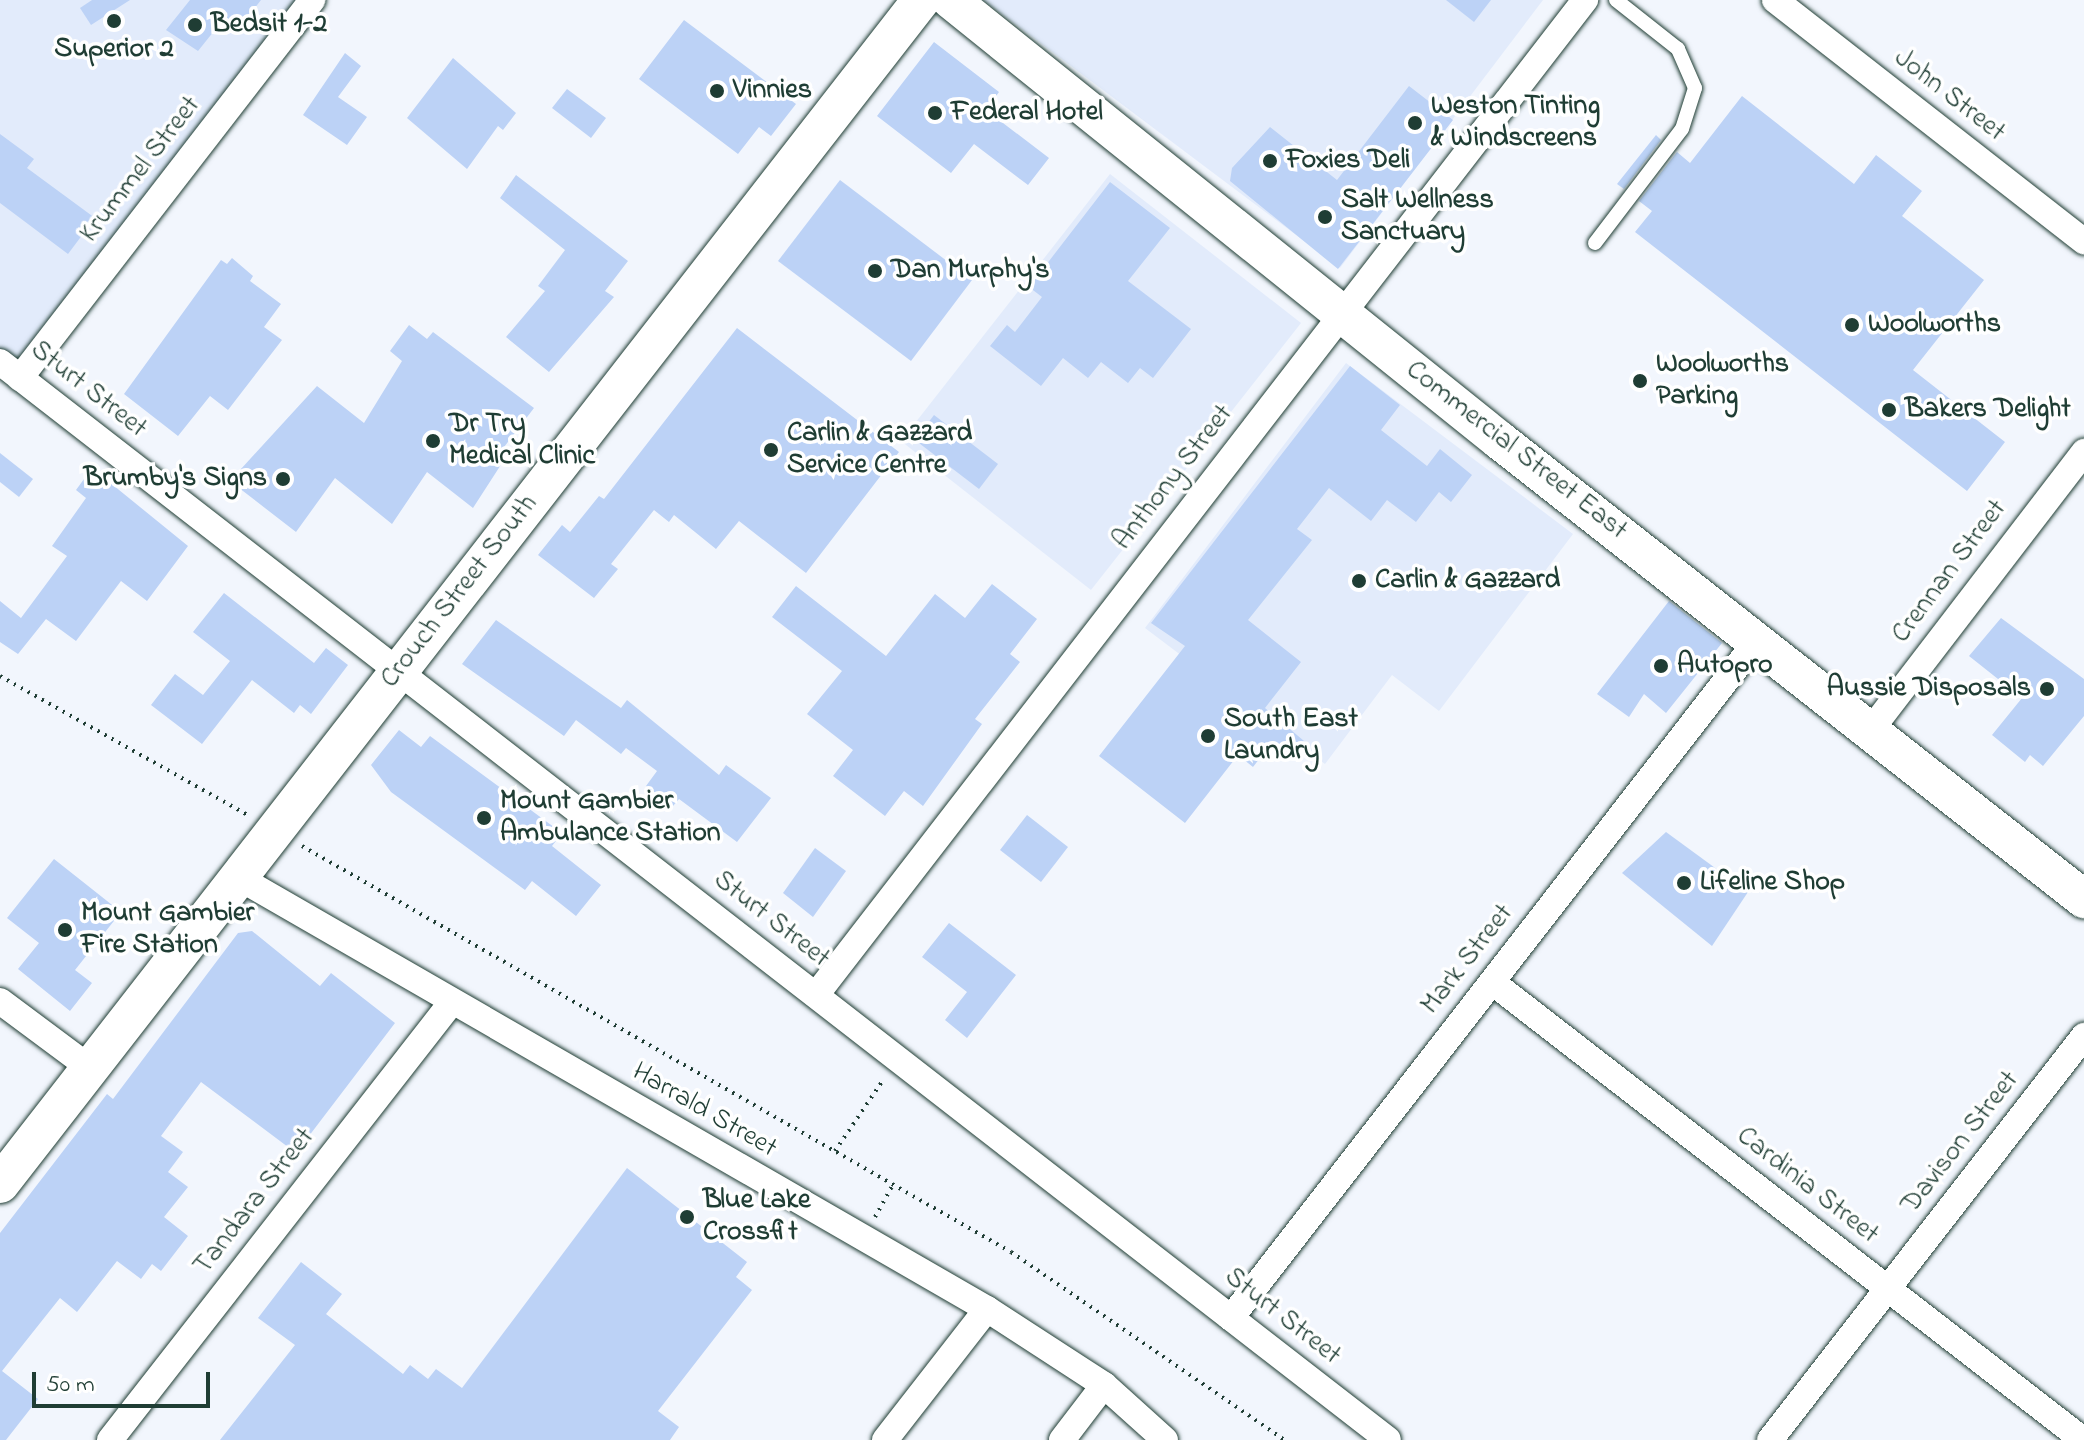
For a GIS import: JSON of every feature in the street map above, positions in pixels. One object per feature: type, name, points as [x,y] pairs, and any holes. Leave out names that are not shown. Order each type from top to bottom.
[{"type":"street","name":"Krummel Street","points":[[10,370],[312,0]]},
{"type":"street","name":"Crouch Street South","points":[[0,1184],[241,879],[275,831],[921,0]]},
{"type":"street","name":"Commercial Street East","points":[[951,0],[1756,642],[2084,899]]},
{"type":"street","name":"Anthony Street","points":[[816,995],[1585,0]]},
{"type":"street","name":"John Street","points":[[1775,0],[2084,241]]},
{"type":"street","name":"Sturt Street","points":[[10,370],[1388,1440]]},
{"type":"street","name":"Crennan Street","points":[[1870,731],[2084,452]]},
{"type":"street","name":"Mark Street","points":[[1231,1318],[1756,642]]},
{"type":"street","name":"Harrald Street","points":[[241,879],[451,1003],[987,1309],[1104,1385],[1165,1440]]},
{"type":"street","name":"Cardinia Street","points":[[1492,982],[2083,1440]]},
{"type":"street","points":[[0,1001],[90,1068]]},
{"type":"street","name":"Tandara Street","points":[[110,1440],[451,1003]]},
{"type":"street","name":"Davison Street","points":[[1770,1440],[2084,1036]]},
{"type":"street","points":[[885,1440],[987,1309]]},
{"type":"street","points":[[1062,1440],[1104,1385]]},
{"type":"lane","points":[[1595,243],[1682,129],[1695,88],[1678,49],[1616,0]]},
{"type":"path","points":[[0,676],[1011,1252],[1285,1440]]},
{"type":"path","points":[[835,1151],[897,1058]]},
{"type":"path","points":[[863,1238],[893,1184]]},
{"type":"shaded area","points":[[0,0],[312,0],[20,378],[0,362]]},
{"type":"shaded area","points":[[983,0],[1543,0],[1340,268]]},
{"type":"shaded area","points":[[1110,174],[1301,323],[1091,590],[901,441]]},
{"type":"shaded area","name":"Carlin & Gazzard","points":[[1346,363],[1573,534],[1439,711],[1392,675],[1325,764],[1145,628]]},
{"type":"building","points":[[92,0],[130,0],[91,25],[80,8]]},
{"type":"building","name":"Bedsit 1-2","points":[[190,0],[261,0],[237,31],[222,21],[198,51],[166,30]]},
{"type":"building","points":[[1446,0],[1491,0],[1474,22]]},
{"type":"building","name":"Vinnies","points":[[684,20],[796,104],[771,136],[759,127],[738,154],[639,79]]},
{"type":"building","name":"Federal Hotel","points":[[934,42],[999,92],[986,110],[1049,158],[1028,185],[974,144],[951,173],[877,116]]},
{"type":"building","points":[[345,53],[361,66],[338,97],[367,117],[347,145],[303,115]]},
{"type":"building","points":[[453,58],[516,113],[503,130],[498,126],[467,169],[407,118]]},
{"type":"building","points":[[1409,86],[1453,120],[1338,269],[1230,181],[1232,168],[1270,127],[1337,180]]},
{"type":"building","points":[[567,89],[606,118],[591,138],[552,108]]},
{"type":"building","name":"Woolworths","points":[[1742,96],[1854,184],[1876,155],[1922,191],[1902,216],[1984,280],[1913,370],[2005,442],[1967,491],[1635,232],[1652,211],[1639,201],[1677,152],[1690,163]]},
{"type":"building","points":[[0,134],[34,159],[27,168],[95,218],[68,254],[0,203]]},
{"type":"building","points":[[1656,135],[1661,140],[1624,189],[1617,184]]},
{"type":"building","points":[[516,175],[628,261],[605,291],[614,297],[549,372],[506,337],[545,291],[538,286],[565,250],[500,198]]},
{"type":"building","name":"Dan Murphy's","points":[[840,180],[972,280],[911,361],[778,261]]},
{"type":"building","points":[[1110,182],[1170,228],[1128,281],[1191,329],[1153,378],[1140,368],[1128,383],[1101,362],[1088,378],[1063,358],[1041,386],[990,346],[1007,325],[1015,332],[1042,297],[1029,287]]},
{"type":"building","points":[[232,258],[253,276],[250,281],[281,304],[264,327],[282,340],[228,410],[210,396],[178,436],[124,394],[221,260],[227,264]]},
{"type":"building","points":[[409,325],[427,339],[433,332],[534,408],[498,455],[504,460],[473,508],[427,472],[392,524],[335,478],[296,532],[230,481],[317,386],[364,423],[402,361],[390,351]]},
{"type":"building","name":"Carlin & Gazzard Service Centre","points":[[737,328],[899,452],[806,573],[739,521],[716,549],[674,515],[669,522],[654,510],[611,564],[618,569],[594,598],[538,555],[562,525],[570,532],[599,496],[604,499]]},
{"type":"building","points":[[1350,366],[1400,405],[1381,430],[1427,466],[1440,449],[1472,475],[1451,502],[1439,492],[1416,522],[1387,500],[1371,521],[1329,488],[1297,529],[1312,540],[1248,620],[1301,662],[1265,708],[1304,741],[1289,760],[1270,745],[1253,767],[1238,755],[1185,823],[1099,756],[1185,646],[1151,623]]},
{"type":"building","points":[[934,415],[998,464],[979,489],[915,440]]},
{"type":"building","points":[[0,453],[33,479],[19,497],[0,482]]},
{"type":"building","points":[[92,468],[188,546],[147,601],[121,581],[76,641],[46,619],[18,654],[0,642],[0,601],[21,618],[67,556],[52,546],[86,498],[76,490]]},
{"type":"building","points":[[992,584],[1037,619],[1010,654],[1020,662],[975,719],[982,724],[923,806],[904,791],[885,816],[833,776],[853,750],[807,714],[842,671],[772,617],[796,586],[886,656],[935,594],[965,618]]},
{"type":"building","points":[[224,593],[314,663],[326,648],[348,665],[311,714],[300,705],[294,713],[252,680],[202,744],[151,705],[175,674],[203,695],[230,661],[193,632]]},
{"type":"building","name":"Autopro","points":[[1669,601],[1722,643],[1666,713],[1644,694],[1629,717],[1597,694]]},
{"type":"building","name":"Aussie Disposals","points":[[2001,618],[2084,679],[2084,716],[2043,766],[2030,755],[2025,762],[1992,735],[2022,698],[1969,656]]},
{"type":"building","points":[[496,620],[621,708],[627,700],[719,775],[726,765],[771,798],[737,842],[679,799],[673,806],[646,786],[657,771],[626,748],[621,754],[576,720],[564,736],[462,664]]},
{"type":"building","name":"Mount Gambier Ambulance Station","points":[[399,730],[421,747],[430,736],[562,833],[552,846],[601,885],[576,916],[532,881],[525,890],[391,792],[371,765]]},
{"type":"building","points":[[1027,815],[1068,847],[1041,882],[1000,850]]},
{"type":"building","name":"Lifeline Shop","points":[[1666,832],[1748,892],[1712,946],[1622,873]]},
{"type":"building","points":[[815,848],[846,871],[813,917],[783,893]]},
{"type":"building","name":"Mount Gambier Fire Station","points":[[54,859],[121,912],[75,970],[92,983],[70,1011],[18,969],[39,943],[7,918]]},
{"type":"building","points":[[949,923],[1016,975],[967,1038],[945,1020],[967,992],[922,957]]},
{"type":"building","points":[[252,931],[320,986],[331,973],[395,1023],[296,1153],[201,1082],[161,1136],[183,1152],[168,1172],[188,1187],[164,1217],[188,1236],[161,1271],[152,1264],[141,1279],[117,1261],[77,1312],[60,1298],[2,1371],[38,1399],[6,1440],[0,1440],[0,1233],[107,1094],[113,1099],[238,933]]},
{"type":"building","points":[[627,1168],[747,1262],[736,1277],[752,1290],[658,1411],[679,1427],[670,1440],[220,1440],[295,1345],[258,1318],[301,1262],[342,1294],[326,1314],[403,1374],[410,1365],[428,1379],[436,1369],[462,1388]]},
{"type":"place","name":"Superior 2","points":[[114,21]]},
{"type":"place","name":"Bedsit 1-2","points":[[195,25]]},
{"type":"place","name":"Vinnies","points":[[717,91]]},
{"type":"place","name":"Federal Hotel","points":[[935,113]]},
{"type":"place","name":"Weston Tinting & Windscreens","points":[[1415,123]]},
{"type":"place","name":"Foxies Deli","points":[[1270,161]]},
{"type":"place","name":"Salt Wellness Sanctuary","points":[[1325,217]]},
{"type":"place","name":"Dan Murphy's","points":[[875,271]]},
{"type":"place","name":"Woolworths","points":[[1852,325]]},
{"type":"place","name":"Woolworths Parking","points":[[1640,381]]},
{"type":"place","name":"Bakers Delight","points":[[1889,410]]},
{"type":"place","name":"Dr Try Medical Clinic","points":[[433,441]]},
{"type":"place","name":"Carlin & Gazzard Service Centre","points":[[771,450]]},
{"type":"place","name":"Brumby's Signs","points":[[283,479]]},
{"type":"place","name":"Carlin & Gazzard","points":[[1359,581]]},
{"type":"place","name":"Autopro","points":[[1661,666]]},
{"type":"place","name":"Aussie Disposals","points":[[2047,689]]},
{"type":"place","name":"South East Laundry","points":[[1208,736]]},
{"type":"place","name":"Mount Gambier Ambulance Station","points":[[484,818]]},
{"type":"place","name":"Lifeline Shop","points":[[1684,883]]},
{"type":"place","name":"Mount Gambier Fire Station","points":[[65,930]]},
{"type":"place","name":"Blue Lake Crossfit","points":[[687,1217]]}]
